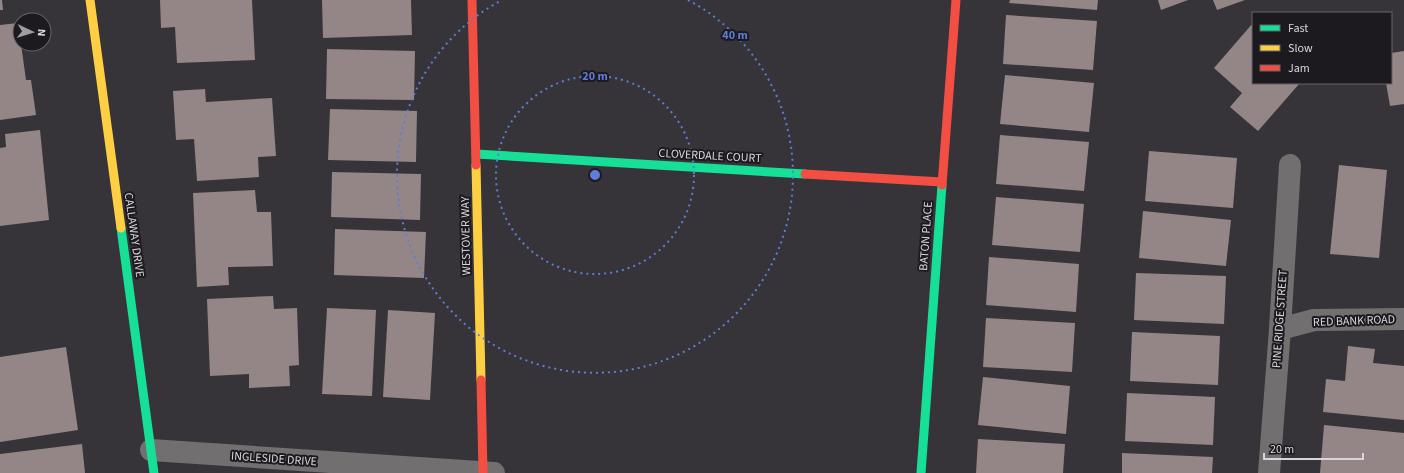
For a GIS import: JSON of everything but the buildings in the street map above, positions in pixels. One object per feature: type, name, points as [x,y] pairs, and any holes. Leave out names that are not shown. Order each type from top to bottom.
[{"type":"street","name":"CALLAWAY DRIVE","points":[[90,0],[154,473]]},
{"type":"street","name":"WESTOVER WAY","points":[[472,0],[476,154],[489,473]]},
{"type":"street","name":"BATON PLACE","points":[[921,473],[956,0]]},
{"type":"street","name":"CLOVERDALE COURT","points":[[476,154],[942,182]]},
{"type":"street","name":"PINE RIDGE STREET","points":[[1269,473],[1290,166]]},
{"type":"street","name":"RED BANK ROAD","points":[[1280,329],[1314,320],[1404,319]]},
{"type":"street","name":"INGLESIDE DRIVE","points":[[151,450],[489,473]]},
{"type":"traffic: fast","points":[[476,154],[805,174]]},
{"type":"traffic: fast","points":[[921,473],[942,185]]},
{"type":"traffic: fast","points":[[121,228],[154,473]]},
{"type":"traffic: slow","points":[[90,0],[121,228]]},
{"type":"traffic: slow","points":[[476,165],[481,380]]},
{"type":"traffic: jam","points":[[472,0],[476,165]]},
{"type":"traffic: jam","points":[[942,185],[956,0]]},
{"type":"traffic: jam","points":[[805,174],[942,182]]},
{"type":"traffic: jam","points":[[481,380],[483,472]]}]
